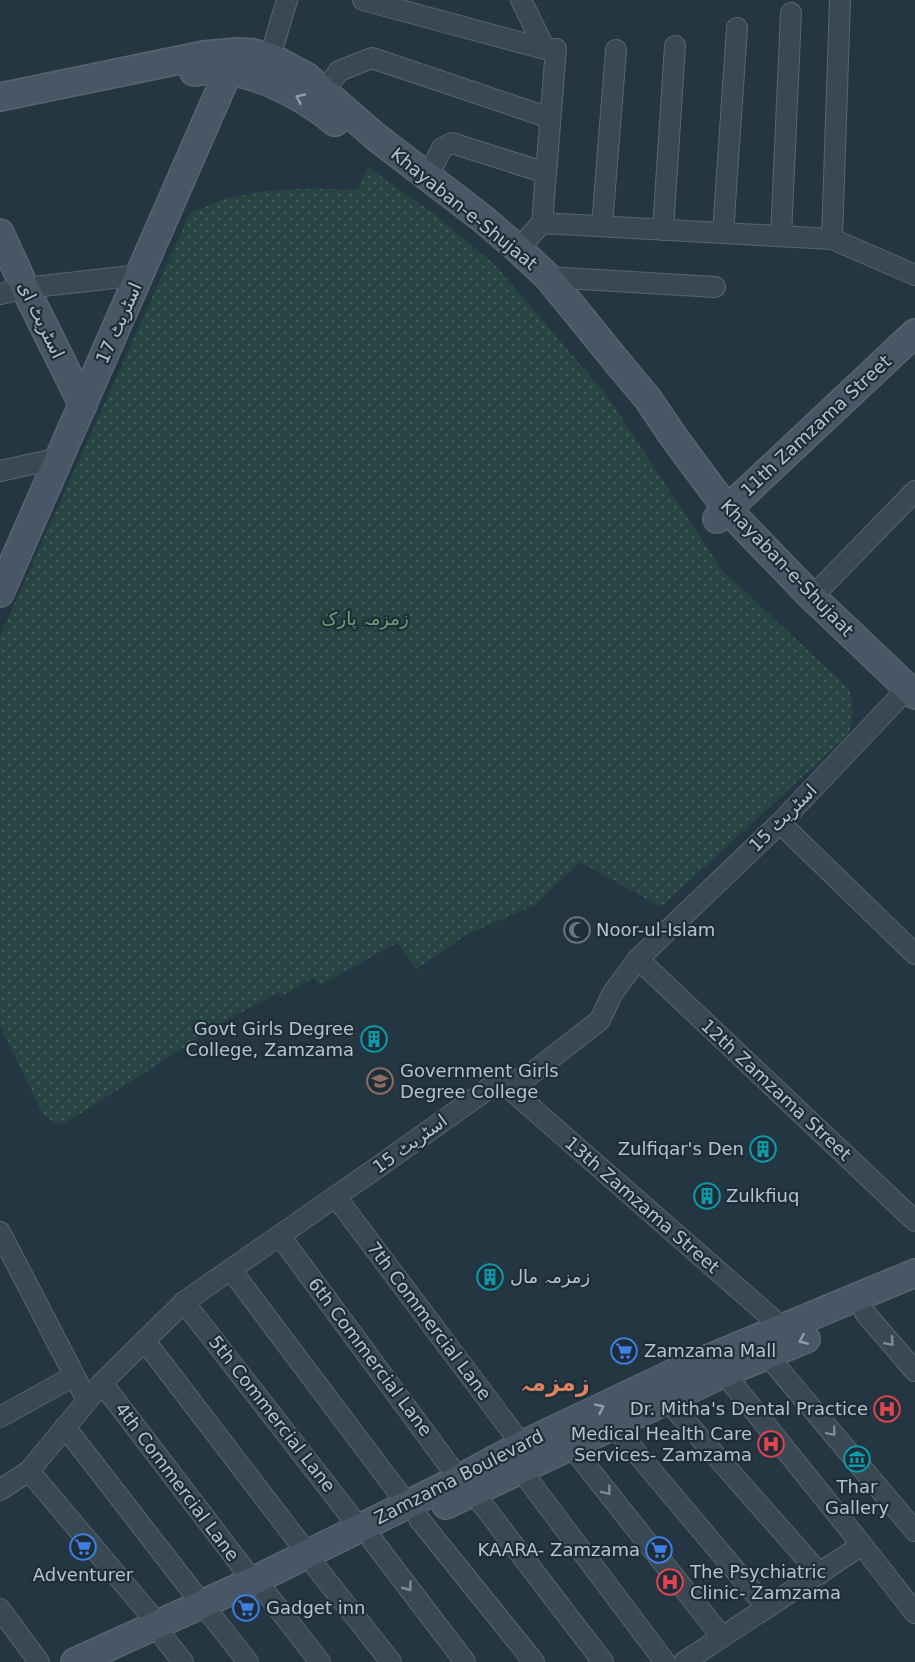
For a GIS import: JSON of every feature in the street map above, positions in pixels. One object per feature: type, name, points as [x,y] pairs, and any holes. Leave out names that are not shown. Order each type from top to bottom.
[{"type":"main road","name":"Khayaban-e-Shujaat","points":[[0,97],[204,55],[233,62],[248,73],[313,105],[515,264],[606,368],[772,578],[909,699]]},
{"type":"main road","name":"Khayaban-e-Shujaat","points":[[0,114],[127,85],[202,71],[233,62],[270,57],[307,77],[376,137],[483,219],[548,277],[648,399],[722,514],[812,597],[909,699]]},
{"type":"main road","name":"اسٹریٹ 17","points":[[0,593],[233,62]]},
{"type":"main road","name":"اسٹریٹ ای","points":[[0,233],[12,291],[83,405]]},
{"type":"main road","name":"11th Zamzama Street","points":[[722,514],[915,333]]},
{"type":"main road","name":"Zamzama Boulevard","points":[[75,1662],[161,1631],[366,1534],[521,1457],[676,1372],[915,1273]]},
{"type":"main road","name":"Zamzama Boulevard","points":[[521,1457],[570,1445],[724,1373],[915,1293]]},
{"type":"main road","name":"Zamzama Boulevard","points":[[109,1662],[161,1631]]},
{"type":"street","points":[[270,57],[287,0]]},
{"type":"street","points":[[363,0],[545,49],[556,49],[542,223],[518,249]]},
{"type":"street","points":[[521,0],[545,49]]},
{"type":"street","points":[[832,239],[840,0]]},
{"type":"street","points":[[781,236],[791,13]]},
{"type":"street","points":[[723,233],[737,28]]},
{"type":"street","points":[[663,230],[675,46]]},
{"type":"street","points":[[602,226],[616,50]]},
{"type":"street","points":[[324,91],[339,71],[372,58],[550,118]]},
{"type":"street","points":[[427,178],[441,148],[452,143],[546,173]]},
{"type":"street","points":[[542,223],[832,239],[915,274]]},
{"type":"street","points":[[12,291],[140,275]]},
{"type":"street","points":[[548,277],[715,287]]},
{"type":"street","points":[[0,471],[60,458]]},
{"type":"street","points":[[812,597],[915,491]]},
{"type":"street","name":"اسٹریٹ 15","points":[[0,1490],[29,1471],[102,1383],[184,1302],[492,1086],[527,1077],[600,1020],[612,994],[638,958],[909,699]]},
{"type":"street","points":[[780,823],[915,954]]},
{"type":"street","name":"12th Zamzama Street","points":[[638,958],[915,1221]]},
{"type":"street","name":"13th Zamzama Street","points":[[502,1082],[783,1328]]},
{"type":"street","name":"7th Commercial Lane","points":[[336,1197],[665,1662]]},
{"type":"street","points":[[0,1232],[87,1400]]},
{"type":"street","name":"6th Commercial Lane","points":[[280,1236],[466,1485],[603,1662]]},
{"type":"street","points":[[231,1270],[413,1511],[534,1662]]},
{"type":"street","name":"5th Commercial Lane","points":[[184,1302],[465,1662]]},
{"type":"street","points":[[865,1313],[915,1371]]},
{"type":"street","points":[[145,1341],[391,1662]]},
{"type":"street","points":[[767,1355],[915,1531]]},
{"type":"street","points":[[724,1373],[915,1613]]},
{"type":"street","points":[[0,1417],[74,1376]]},
{"type":"street","name":"4th Commercial Lane","points":[[102,1383],[258,1586],[320,1662]]},
{"type":"street","points":[[666,1400],[820,1574]]},
{"type":"street","points":[[613,1425],[767,1608]]},
{"type":"street","points":[[64,1427],[248,1662]]},
{"type":"street","points":[[570,1445],[722,1637]]},
{"type":"street","points":[[29,1471],[161,1631],[183,1662]]},
{"type":"street","points":[[684,1662],[862,1545]]},
{"type":"street","points":[[0,1609],[39,1662]]},
{"type":"green space","name":"زمزمہ پارک","points":[[368,167],[438,217],[496,266],[608,397],[722,570],[849,689],[852,711],[849,734],[661,907],[580,862],[535,905],[466,935],[417,969],[397,943],[320,985],[314,978],[282,996],[280,992],[229,1019],[61,1126],[44,1116],[0,1026],[0,636],[190,213],[228,198],[264,191],[358,190]]},
{"type":"place","name":"Noor-ul-Islam","points":[[577,930]]},
{"type":"place","name":"Govt Girls Degree College, Zamzama","points":[[374,1039]]},
{"type":"place","name":"Government Girls Degree College","points":[[380,1081]]},
{"type":"place","name":"Zulfiqar's Den","points":[[763,1149]]},
{"type":"place","name":"Zulkfiuq","points":[[707,1196]]},
{"type":"place","name":"زمزمہ مال","points":[[490,1277]]},
{"type":"place","name":"Zamzama Mall","points":[[624,1351]]},
{"type":"place","name":"Dr. Mitha's Dental Practice","points":[[887,1409]]},
{"type":"place","name":"Medical Health Care Services- Zamzama","points":[[771,1444]]},
{"type":"place","name":"Thar Gallery","points":[[857,1459]]},
{"type":"place","name":"Adventurer","points":[[83,1547]]},
{"type":"place","name":"KAARA- Zamzama","points":[[659,1550]]},
{"type":"place","name":"The Psychiatric Clinic- Zamzama","points":[[670,1582]]},
{"type":"place","name":"Gadget inn","points":[[246,1608]]},
{"type":"district","name":"زمزمہ","points":[[555,1383]]}]
